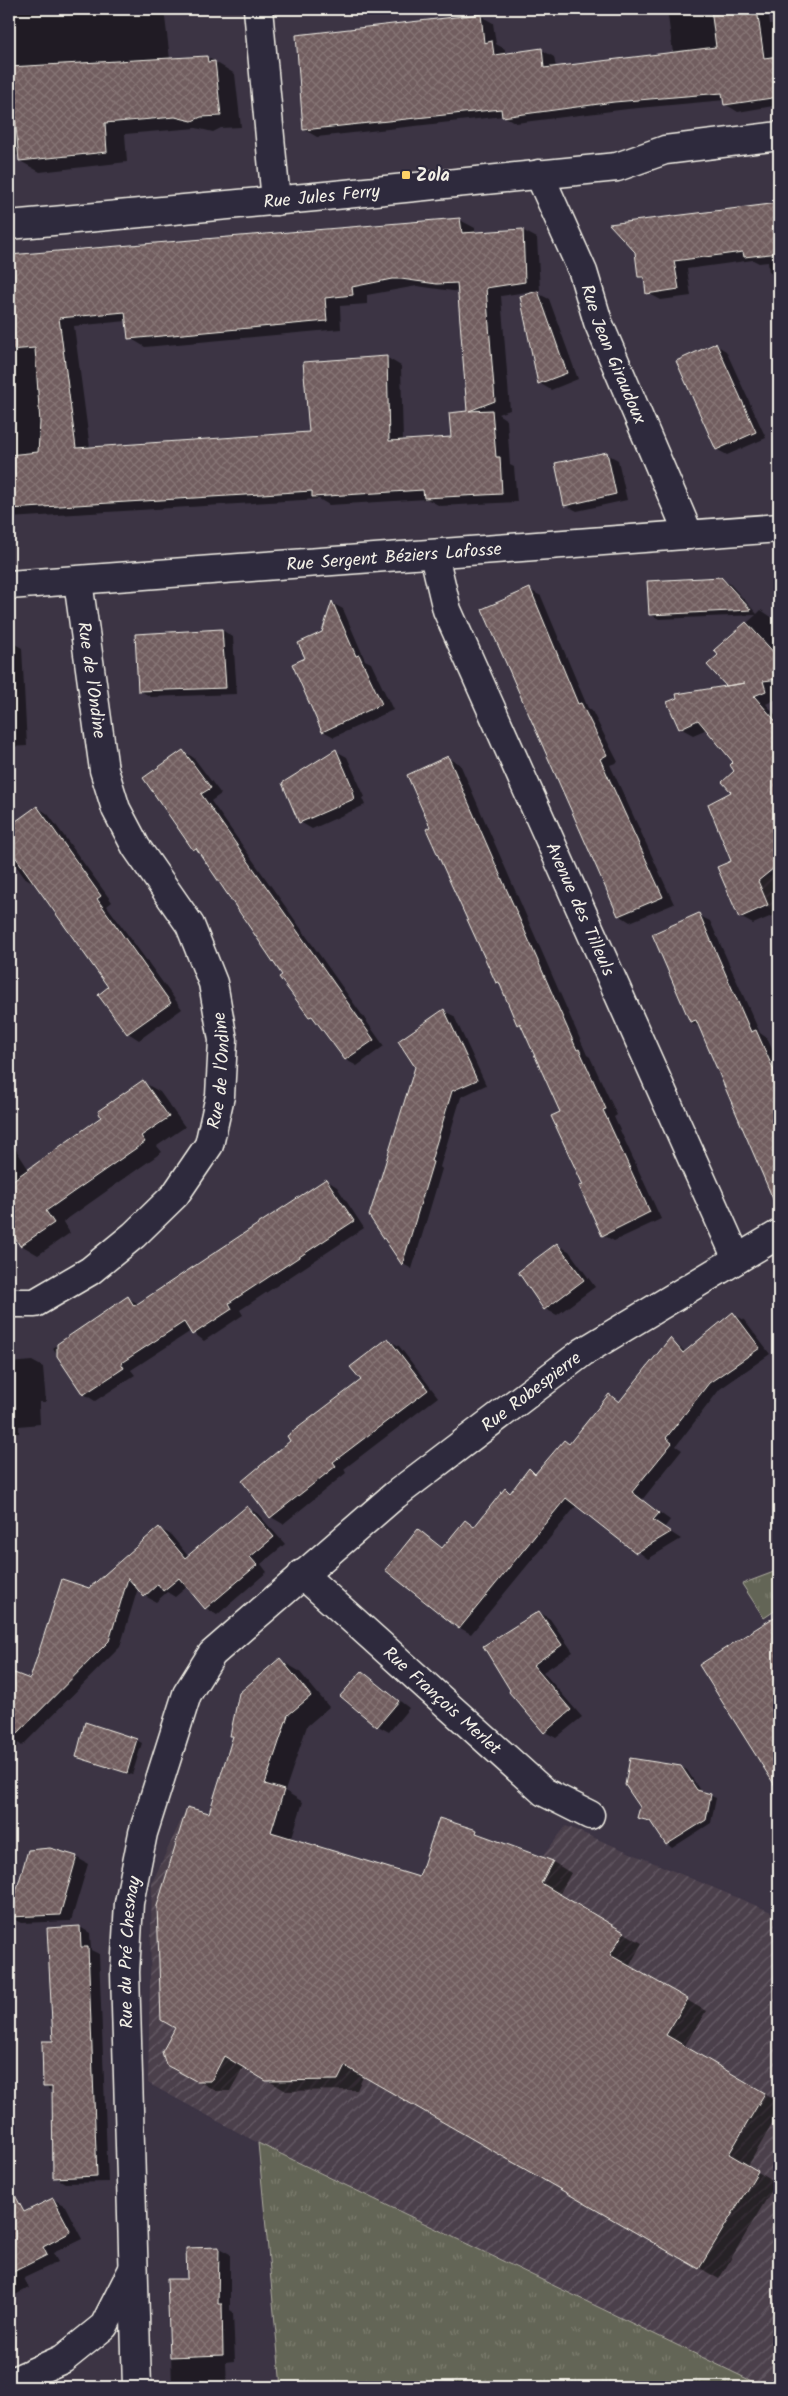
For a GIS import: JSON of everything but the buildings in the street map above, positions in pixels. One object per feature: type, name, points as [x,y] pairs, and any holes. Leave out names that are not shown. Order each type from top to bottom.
[{"type":"street","points":[[258,9],[276,201]]},
{"type":"street","name":"Rue Jules Ferry","points":[[9,225],[276,201],[617,166],[665,150],[779,136]]},
{"type":"street","name":"Rue Jean Giraudoux","points":[[539,174],[583,272],[598,322],[689,535]]},
{"type":"street","name":"Rue Sergent Béziers Lafosse","points":[[9,585],[779,528]]},
{"type":"street","name":"Avenue des Tilleuls","points":[[434,555],[447,610],[737,1260]]},
{"type":"street","name":"Rue de l'Ondine","points":[[9,1304],[35,1303],[90,1271],[134,1235],[175,1194],[209,1145],[220,1096],[223,1040],[213,983],[190,925],[136,847],[120,817],[104,770],[78,581]]},
{"type":"street","name":"Rue Robespierre","points":[[302,1574],[395,1495],[583,1352],[779,1234]]},
{"type":"street","name":"Rue François Merlet","points":[[302,1574],[544,1792],[590,1815]]},
{"type":"street","name":"Rue du Pré Chesnay","points":[[137,2387],[125,1972],[129,1903],[143,1833],[187,1694],[212,1654],[302,1574]]},
{"type":"street","points":[[9,2383],[63,2359],[104,2326],[134,2266]]},
{"type":"shaded area","points":[[779,871],[779,933],[758,881]]},
{"type":"shaded area","points":[[187,1807],[507,1903],[566,1826],[771,1912],[779,1924],[779,2387],[764,2387],[258,2143],[148,2083],[152,1883]]},
{"type":"green space","points":[[779,1570],[779,1608],[764,1618],[742,1584]]},
{"type":"green space","points":[[258,2143],[764,2387],[281,2387]]},
{"type":"place","name":"Zola","points":[[406,175]]}]
